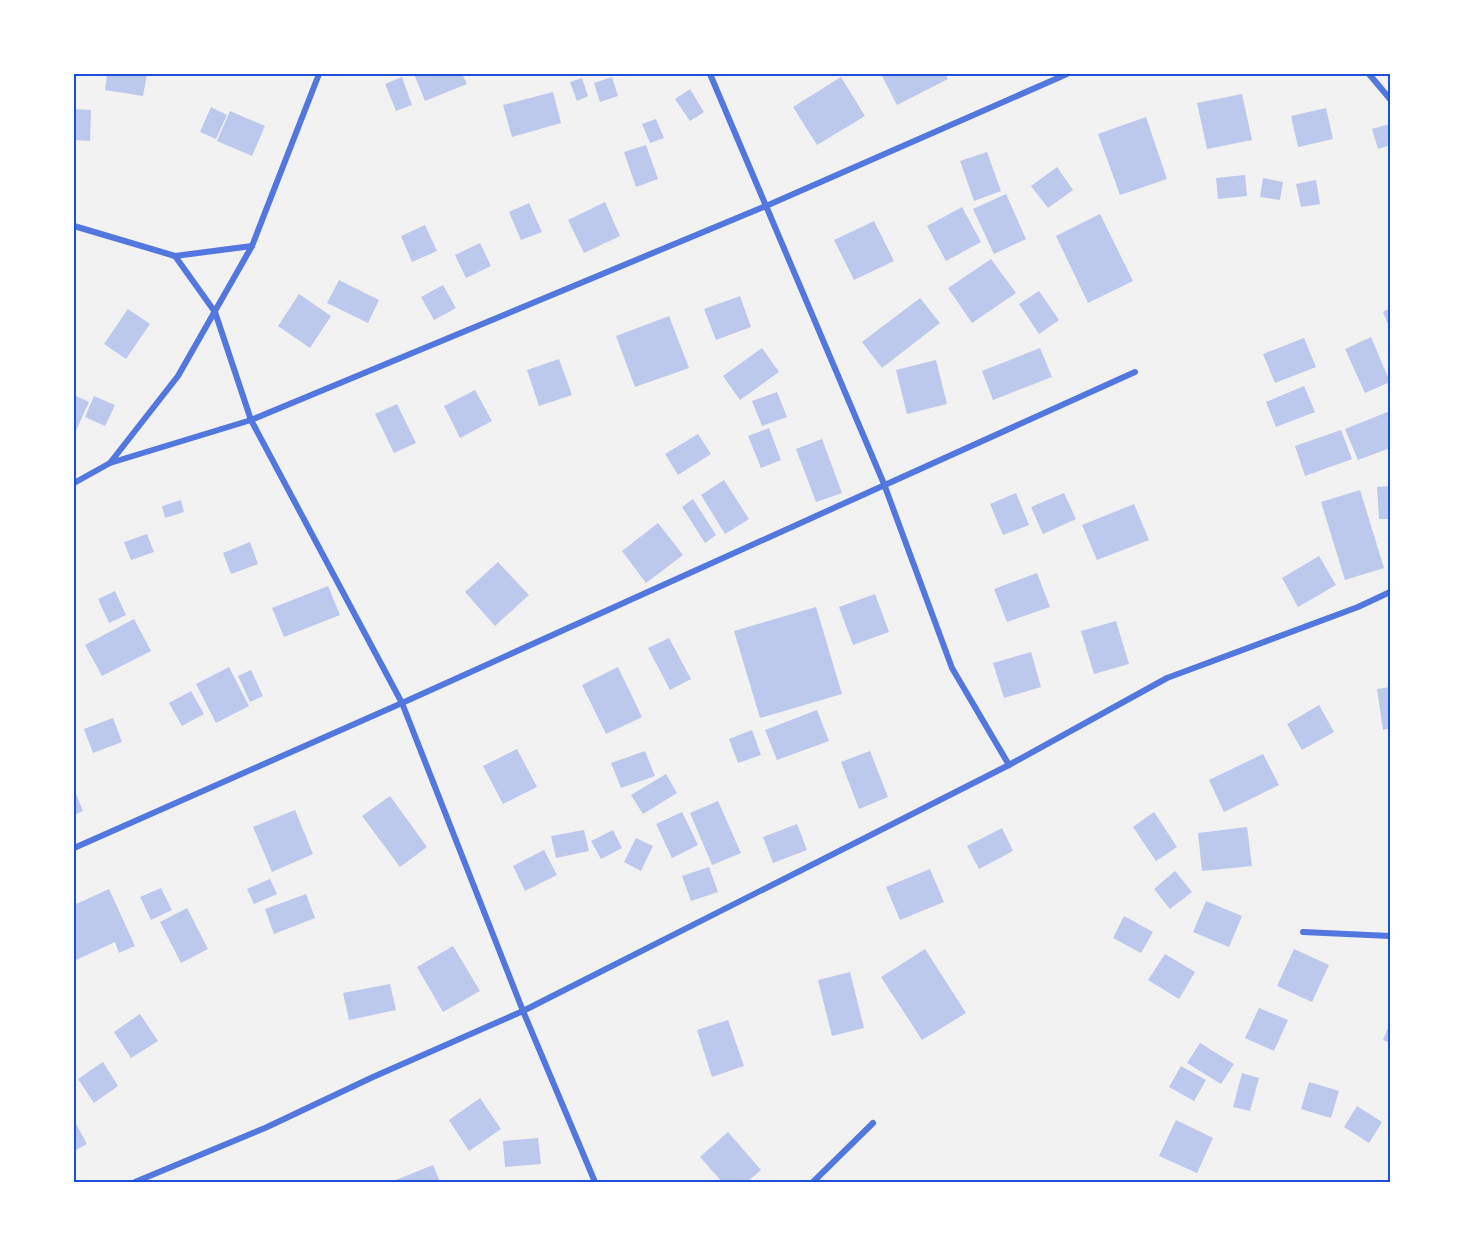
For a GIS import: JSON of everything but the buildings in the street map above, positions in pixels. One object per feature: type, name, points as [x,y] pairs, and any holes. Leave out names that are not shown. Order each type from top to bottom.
[{"type":"street","points":[[110,463],[178,376],[252,246],[319,74]]},
{"type":"street","points":[[711,74],[884,484],[952,668],[1009,765]]},
{"type":"street","points":[[74,483],[110,463],[251,420],[766,206],[1067,74]]},
{"type":"street","points":[[1369,74],[1390,99]]},
{"type":"street","points":[[74,226],[174,256],[252,246]]},
{"type":"street","points":[[174,256],[215,312],[251,420],[402,703],[523,1011],[595,1182]]},
{"type":"street","points":[[74,848],[402,703],[1135,372]]},
{"type":"street","points":[[135,1182],[265,1128],[373,1077],[523,1011],[1009,765],[1167,678],[1358,607],[1390,592]]},
{"type":"street","points":[[1303,932],[1390,936]]},
{"type":"street","points":[[813,1182],[873,1123]]}]
